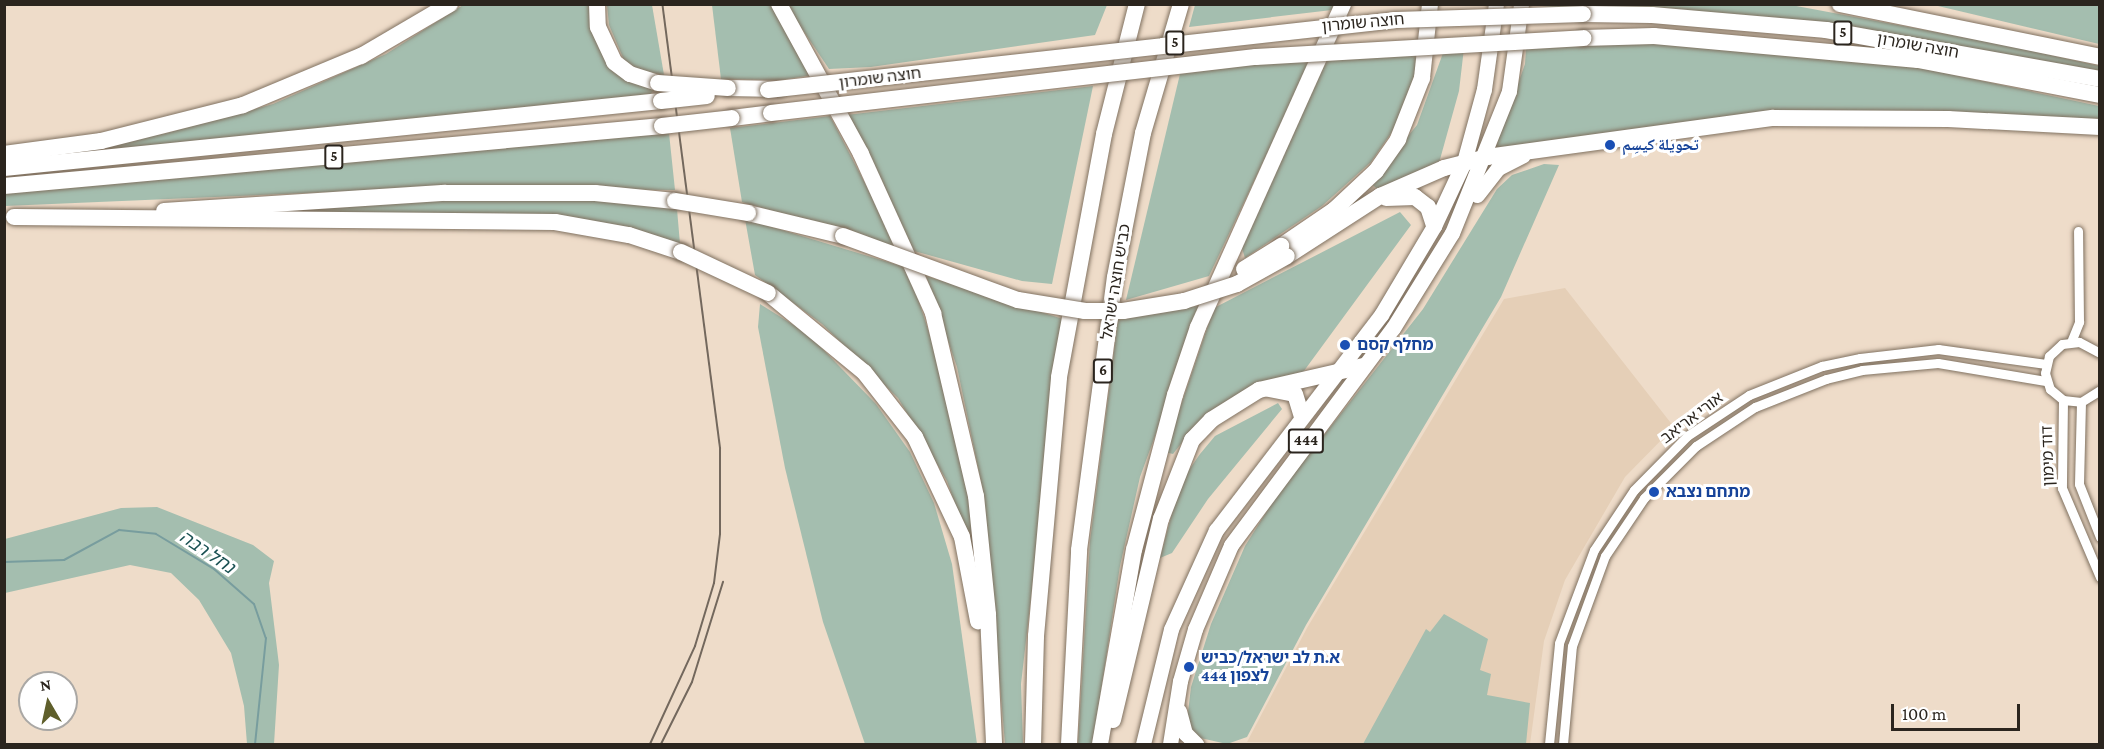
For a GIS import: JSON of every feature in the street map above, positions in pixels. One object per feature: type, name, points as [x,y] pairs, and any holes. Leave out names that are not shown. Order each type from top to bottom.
[{"type":"highway","points":[[597,4],[598,27],[614,62],[630,74],[658,83],[729,91]]},
{"type":"highway","points":[[779,4],[866,164],[933,312],[976,496],[988,615],[989,696]]},
{"type":"highway","points":[[1033,744],[1036,636],[1059,377],[1104,134],[1137,4]]},
{"type":"highway","name":"כביש חוצה ישראל","points":[[1069,744],[1079,550],[1115,277],[1143,133],[1181,4]]},
{"type":"highway","points":[[1100,744],[1134,549],[1175,394],[1198,327],[1343,4]]},
{"type":"highway","points":[[1284,251],[1376,171],[1398,139],[1422,78],[1430,4]]},
{"type":"highway","points":[[1840,4],[1912,11],[2100,57]]},
{"type":"highway","points":[[4,154],[101,141],[243,105],[361,56],[447,8]]},
{"type":"highway","name":"חוצה שומרון","points":[[4,168],[661,101],[729,91],[772,89],[1396,20],[1583,14],[1652,15],[1826,30],[2100,79]]},
{"type":"highway","name":"חוצה שומרון","points":[[4,186],[663,126],[1256,57],[1583,38],[1654,36],[1918,60],[2100,95]]},
{"type":"highway","points":[[9,217],[445,193],[595,193],[675,201],[748,213],[843,236],[1041,305],[1123,310],[1206,295],[1411,181],[1464,162],[1487,157],[1773,118],[1948,119],[2100,127]]},
{"type":"highway","points":[[1360,209],[1394,196],[1415,197],[1428,207],[1434,226]]},
{"type":"highway","points":[[9,217],[555,222],[629,235],[681,252],[768,293],[864,372],[915,437],[949,504],[968,559],[994,744]]},
{"type":"highway","points":[[1108,744],[1136,615],[1176,472],[1192,440],[1211,420],[1259,390],[1363,366]]},
{"type":"highway","points":[[1259,390],[1295,394],[1302,417]]},
{"type":"main road","name":"444","points":[[1143,744],[1160,664],[1196,568],[1236,502],[1381,315],[1434,226],[1464,162],[1492,55],[1496,4]]},
{"type":"main road","name":"444","points":[[1170,744],[1176,701],[1195,629],[1231,545],[1393,328],[1452,233],[1487,157],[1509,92],[1521,4]]},
{"type":"main road","points":[[1452,233],[1491,176],[1535,151]]},
{"type":"main road","points":[[1176,701],[1185,733],[1196,744]]},
{"type":"street","points":[[2071,342],[2079,322],[2078,231]]},
{"type":"street","points":[[2100,353],[2086,344],[2071,342],[2055,349],[2046,364],[2046,381],[2063,400],[2081,402],[2100,390]]},
{"type":"street","name":"אורי אריאב","points":[[1549,744],[1559,643],[1594,550],[1634,490],[1687,436],[1749,396],[1822,366],[1860,358],[1938,349],[2046,364]]},
{"type":"street","name":"אורי אריאב","points":[[1563,744],[1572,646],[1605,556],[1644,498],[1696,446],[1755,407],[1826,379],[1862,370],[1938,363],[2046,381]]},
{"type":"street","name":"דוד מימון","points":[[2063,400],[2062,488],[2100,577]]},
{"type":"street","name":"דוד מימון","points":[[2081,402],[2079,484],[2100,537]]},
{"type":"shaded area","points":[[1565,288],[1674,427],[1625,477],[1565,580],[1544,641],[1530,744],[1247,742],[1307,628],[1504,299]]},
{"type":"green space","points":[[463,5],[589,5],[594,35],[655,89],[649,96],[5,160],[163,134],[273,104],[386,54]]},
{"type":"green space","points":[[607,5],[652,5],[664,75],[639,70],[624,60],[609,25]]},
{"type":"green space","points":[[712,5],[772,5],[813,75],[781,80],[721,79]]},
{"type":"green space","points":[[786,5],[1107,5],[1095,35],[871,67],[829,69]]},
{"type":"green space","points":[[1195,5],[1335,5],[1332,10],[1189,27]]},
{"type":"green space","points":[[1530,5],[1791,5],[2015,47],[2099,66],[2099,74],[1914,39]]},
{"type":"green space","points":[[2099,5],[2099,44],[1938,6]]},
{"type":"green space","points":[[1650,41],[1912,66],[2099,106],[2099,119],[1910,111],[1494,152],[1525,64],[1526,48]]},
{"type":"green space","points":[[1464,48],[1459,91],[1439,163],[1379,190],[1370,183],[1417,125],[1443,53]]},
{"type":"green space","points":[[1422,53],[1396,126],[1371,162],[1322,206],[1245,258],[1241,245],[1328,57]]},
{"type":"green space","points":[[1313,57],[1209,276],[1126,300],[1180,74]]},
{"type":"green space","points":[[1093,86],[1052,284],[1022,281],[914,251],[846,115]]},
{"type":"green space","points":[[830,116],[899,249],[742,202],[730,128]]},
{"type":"green space","points":[[669,133],[675,190],[422,188],[5,206],[4,193]]},
{"type":"green space","points":[[1544,164],[1559,165],[1501,297],[1306,625],[1247,737],[1227,744],[1196,737],[1187,721],[1191,687],[1211,624],[1245,546],[1277,495],[1423,309],[1497,189],[1512,175]]},
{"type":"green space","points":[[585,199],[677,209],[680,244],[627,228],[264,211],[449,200]]},
{"type":"green space","points":[[1400,212],[1411,225],[1301,375],[1187,436],[1173,454],[1165,452],[1214,308]]},
{"type":"green space","points":[[745,219],[908,268],[946,385],[977,542],[969,543],[947,481],[898,398],[822,324],[755,275]]},
{"type":"green space","points":[[926,276],[1063,319],[1021,684],[1023,744],[1005,744],[984,496],[957,367]]},
{"type":"green space","points":[[760,304],[808,334],[876,404],[910,452],[934,503],[952,564],[977,744],[865,744],[823,622],[785,468],[758,327]]},
{"type":"green space","points":[[1203,305],[1140,477],[1120,566],[1093,744],[1078,744],[1090,541],[1118,320]]},
{"type":"green space","points":[[1278,403],[1282,409],[1208,499],[1172,553],[1160,558],[1180,483],[1200,454],[1215,436]]},
{"type":"green space","points":[[157,507],[253,545],[274,561],[269,583],[279,665],[274,744],[247,744],[244,706],[231,653],[199,600],[171,573],[130,565],[5,593],[5,539],[121,508]]},
{"type":"green space","points":[[1444,614],[1488,639],[1480,670],[1491,674],[1487,695],[1530,703],[1526,744],[1363,744],[1426,629],[1430,632]]},
{"type":"waterway","name":"נחל רבה","points":[[4,562],[64,560],[119,530],[156,534],[214,569],[254,604],[266,638],[255,744]]},
{"type":"railway","points":[[650,744],[695,646],[714,583],[720,534],[720,448],[662,4]]},
{"type":"railway","points":[[661,744],[692,682],[723,582]]},
{"type":"place","name":"تحويلة كيسِم","points":[[1610,145]]},
{"type":"place","name":"מחלף קסם","points":[[1345,345]]},
{"type":"place","name":"מתחם נצבא","points":[[1654,492]]},
{"type":"place","name":"א.ת לב ישראל/כביש 444 לצפון","points":[[1189,667]]}]
